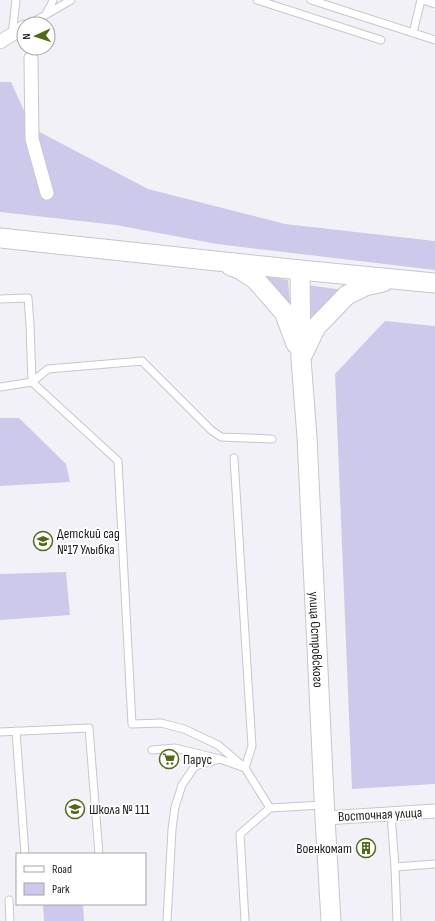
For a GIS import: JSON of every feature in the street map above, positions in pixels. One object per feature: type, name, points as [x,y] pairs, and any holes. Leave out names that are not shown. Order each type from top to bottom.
[{"type":"street","points":[[0,42],[16,32]]},
{"type":"street","points":[[31,56],[32,138],[47,193]]},
{"type":"street","points":[[0,238],[435,283]]},
{"type":"street","points":[[220,261],[241,270],[255,279],[284,312],[301,359]]},
{"type":"street","points":[[300,270],[301,359]]},
{"type":"street","points":[[301,359],[316,327],[346,296],[365,286],[397,279]]},
{"type":"street","name":"улица Островского","points":[[301,359],[307,437],[324,812],[331,921]]},
{"type":"street","name":"Восточная улица","points":[[324,812],[392,814],[435,811]]},
{"type":"lane","points":[[12,35],[16,0]]},
{"type":"lane","points":[[45,15],[53,0]]},
{"type":"lane","points":[[45,15],[70,0]]},
{"type":"lane","points":[[258,0],[381,40]]},
{"type":"lane","points":[[311,0],[435,40]]},
{"type":"lane","points":[[413,33],[422,0],[435,4]]},
{"type":"lane","points":[[0,298],[28,298],[32,382],[118,461],[132,724],[161,723],[184,729],[218,745],[244,768],[270,808]]},
{"type":"lane","points":[[0,387],[32,382],[48,369],[142,361],[211,430],[221,437],[272,439]]},
{"type":"lane","points":[[234,458],[252,746],[244,768]]},
{"type":"lane","points":[[0,732],[89,728],[99,853]]},
{"type":"lane","points":[[16,731],[25,853]]},
{"type":"lane","points":[[152,750],[174,748],[220,759],[244,768]]},
{"type":"lane","points":[[167,921],[172,829],[175,807],[182,785],[195,766],[220,759]]},
{"type":"lane","points":[[244,921],[240,834],[270,808],[324,812]]},
{"type":"lane","points":[[392,814],[397,921]]},
{"type":"lane","points":[[395,867],[435,864]]},
{"type":"lane","points":[[9,900],[10,921]]},
{"type":"green space","points":[[0,82],[11,82],[32,128],[148,189],[285,224],[435,241],[435,270],[217,244],[116,225],[0,212]]},
{"type":"green space","points":[[259,275],[288,280],[291,315]]},
{"type":"green space","points":[[307,285],[344,290],[309,325]]},
{"type":"green space","points":[[385,321],[435,326],[435,784],[352,789],[335,374]]},
{"type":"green space","points":[[0,418],[19,418],[66,464],[70,482],[0,486]]},
{"type":"green space","points":[[66,572],[70,615],[0,620],[0,574]]},
{"type":"green space","points":[[43,905],[83,905],[84,921],[44,921]]},
{"type":"place","name":"Детский сад №17 Улыбка","points":[[43,541]]},
{"type":"place","name":"Парус","points":[[169,759]]},
{"type":"place","name":"Школа № 111","points":[[75,809]]},
{"type":"place","name":"Военкомат","points":[[366,848]]}]
